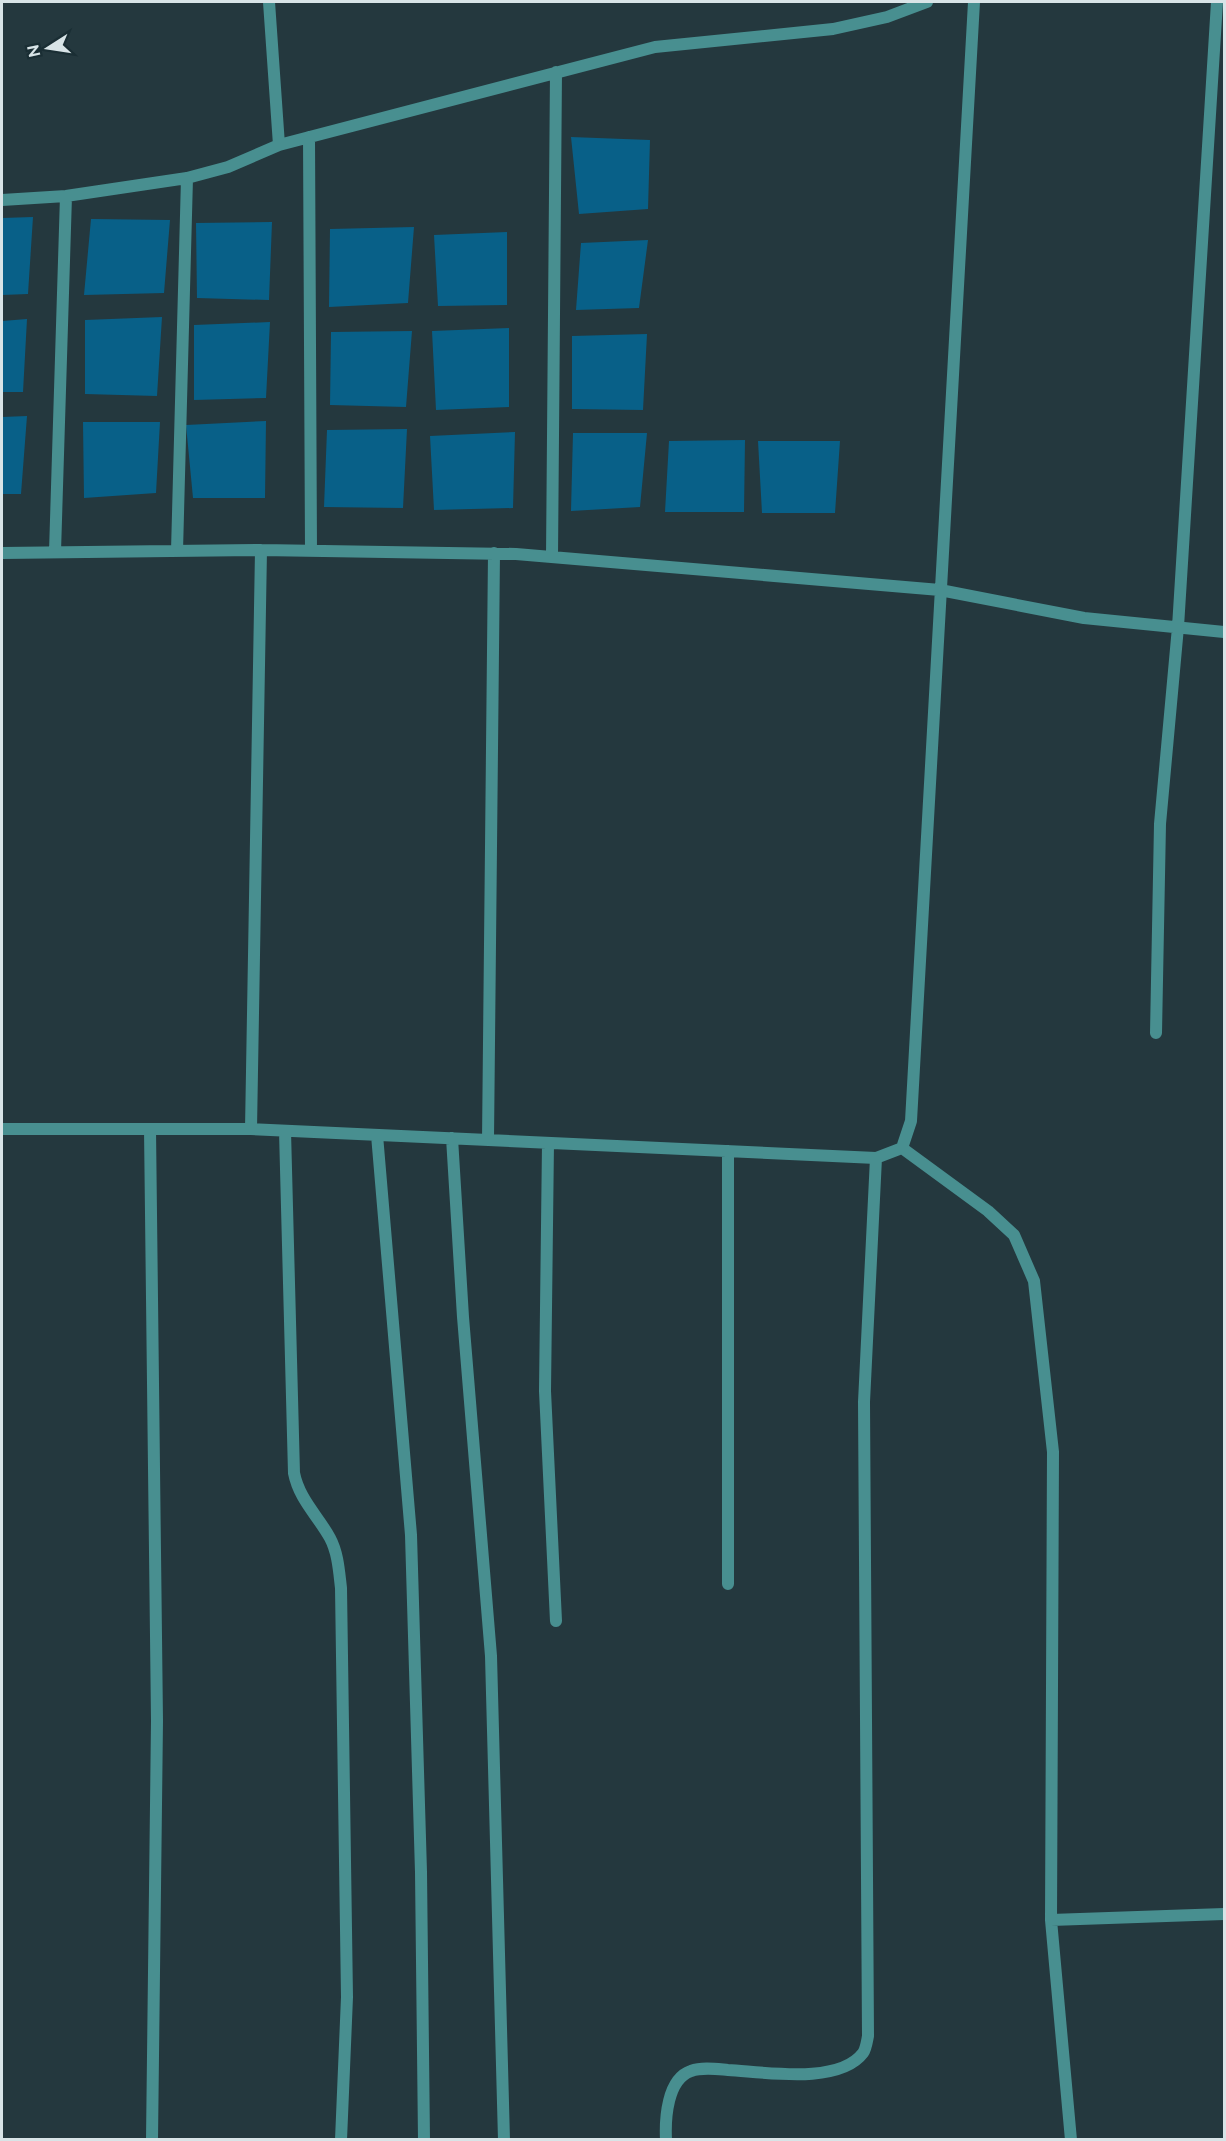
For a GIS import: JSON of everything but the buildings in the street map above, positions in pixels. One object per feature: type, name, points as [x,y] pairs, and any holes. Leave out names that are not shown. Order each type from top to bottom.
[{"type":"street","points":[[269,2],[279,145]]},
{"type":"street","points":[[2,200],[66,196],[187,178],[228,167],[279,145],[655,47],[833,29],[887,17],[927,2]]},
{"type":"street","points":[[902,1148],[911,1121],[974,2]]},
{"type":"street","points":[[1156,1033],[1160,824],[1178,627],[1217,2]]},
{"type":"street","points":[[552,557],[556,72]]},
{"type":"street","points":[[309,137],[311,551]]},
{"type":"street","points":[[177,551],[187,178]]},
{"type":"street","points":[[55,552],[66,196]]},
{"type":"street","points":[[2,553],[261,550],[494,553],[940,590],[1084,618],[1224,632]]},
{"type":"street","points":[[251,1130],[261,550]]},
{"type":"street","points":[[488,1140],[494,553]]},
{"type":"street","points":[[150,1129],[157,1721],[152,2139]]},
{"type":"street","points":[[2,1130],[285,1131],[876,1158],[902,1148]]},
{"type":"street","points":[[285,1131],[294,1473],[296,1486],[330,1539],[338,1561],[341,1588],[347,1997],[340,2139]]},
{"type":"street","points":[[378,1135],[411,1535],[421,1872],[424,2139]]},
{"type":"street","points":[[452,1138],[463,1317],[491,1656],[504,2139]]},
{"type":"street","points":[[548,1143],[545,1391],[556,1621]]},
{"type":"street","points":[[902,1148],[988,1211],[1014,1235],[1034,1281],[1053,1452],[1051,1920],[1071,2139]]},
{"type":"street","points":[[728,1151],[728,1584]]},
{"type":"street","points":[[666,2139],[665,2118],[674,2086],[689,2071],[710,2069],[816,2074],[845,2068],[864,2052],[868,2036],[864,1402],[876,1158]]},
{"type":"street","points":[[1051,1920],[1224,1914]]}]
